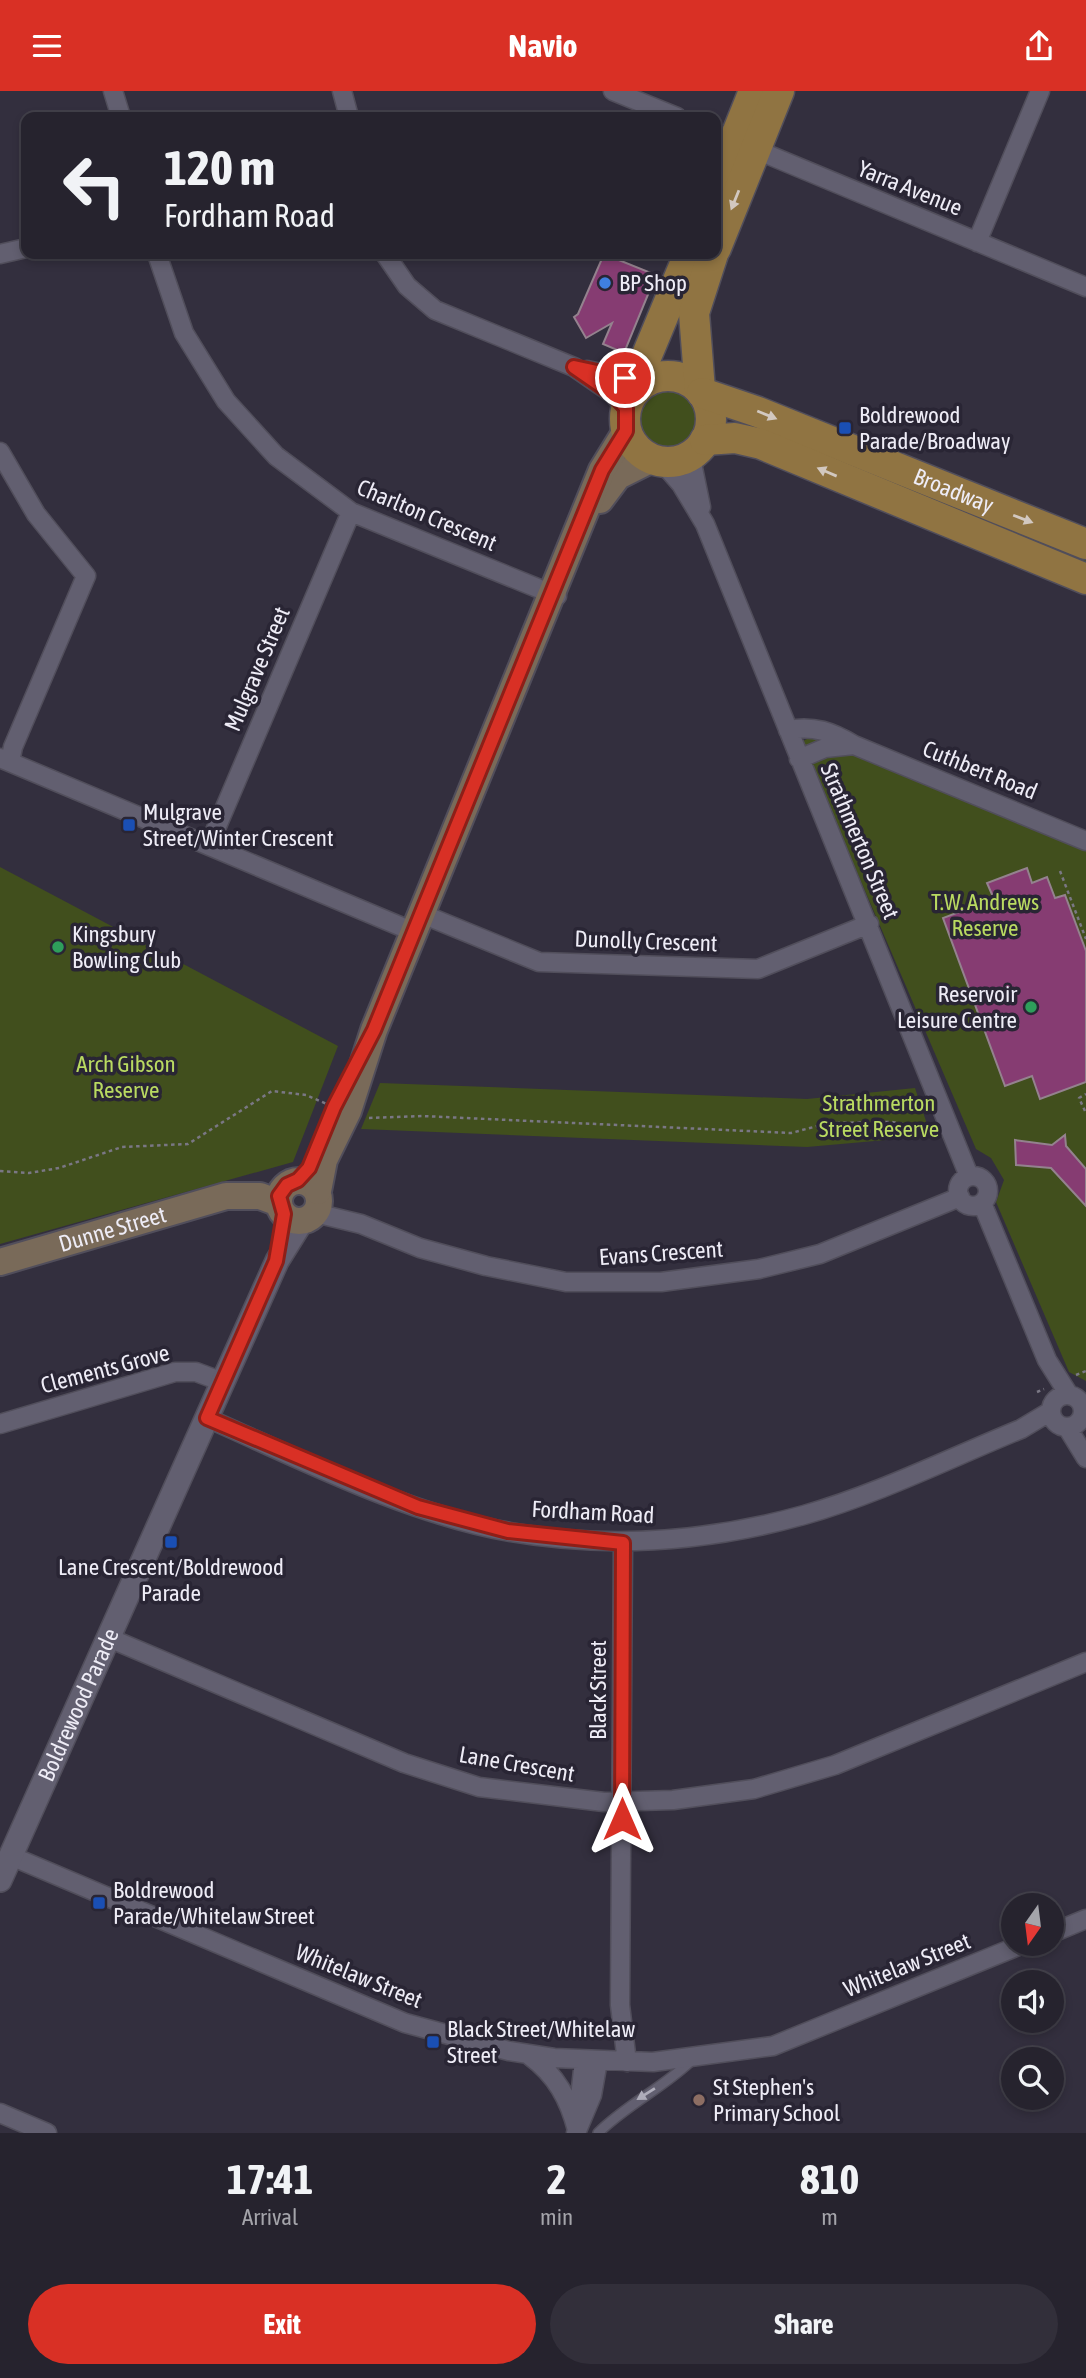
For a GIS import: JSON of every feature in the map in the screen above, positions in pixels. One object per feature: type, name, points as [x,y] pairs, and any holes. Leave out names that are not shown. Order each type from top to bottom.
[{"type":"main road","points":[[721,173],[754,91]]},
{"type":"main road","points":[[721,220],[735,141],[779,91]]},
{"type":"main road","name":"Boldrewood Parade","points":[[698,263],[694,313],[701,391]]},
{"type":"main road","name":"Boldrewood Parade","points":[[301,1200],[315,1158],[341,1109],[552,600],[602,470],[633,402],[642,367],[698,263]]},
{"type":"main road","points":[[676,376],[701,391],[711,416],[699,447],[678,460],[657,460],[636,448],[633,402],[657,377],[676,376]]},
{"type":"main road","name":"Broadway","points":[[701,391],[1086,544]]},
{"type":"main road","name":"Broadway","points":[[699,447],[735,438],[761,445],[1086,579]]},
{"type":"main road","name":"Boldrewood Parade","points":[[552,600],[603,495],[618,475],[657,460]]},
{"type":"main road","points":[[950,491],[956,525]]},
{"type":"main road","name":"Dunne Street","points":[[0,1262],[226,1196],[301,1200]]},
{"type":"street","points":[[113,91],[119,112]]},
{"type":"street","points":[[342,91],[348,112]]},
{"type":"street","points":[[613,91],[665,112]]},
{"type":"street","points":[[977,242],[1040,91]]},
{"type":"street","name":"Yarra Avenue","points":[[735,141],[1086,287]]},
{"type":"street","points":[[0,254],[21,249]]},
{"type":"street","name":"Charlton Crescent","points":[[159,259],[184,333],[226,401],[276,456],[351,512],[552,600]]},
{"type":"street","points":[[387,259],[419,297],[435,310],[574,367],[625,378],[633,402]]},
{"type":"street","points":[[401,259],[424,288],[461,320]]},
{"type":"street","points":[[574,367],[613,394],[633,402]]},
{"type":"street","name":"Strathmerton Street","points":[[699,447],[693,468],[705,524]]},
{"type":"street","points":[[0,453],[36,514],[86,576],[5,760]]},
{"type":"street","name":"Strathmerton Street","points":[[657,460],[681,484],[705,524],[969,1176]]},
{"type":"street","name":"Mulgrave Street","points":[[209,845],[351,512]]},
{"type":"street","name":"Cuthbert Road","points":[[788,730],[802,727],[831,731],[854,745],[1086,841]]},
{"type":"street","points":[[799,759],[825,748],[854,745]]},
{"type":"street","name":"Dunolly Crescent","points":[[5,760],[209,845],[418,923],[539,962],[758,969],[869,925]]},
{"type":"street","points":[[969,1176],[983,1179],[988,1187],[988,1196],[982,1203],[967,1204],[960,1197],[961,1182],[969,1176]]},
{"type":"street","name":"Evans Crescent","points":[[301,1200],[458,1261],[566,1282],[661,1282],[760,1269],[820,1254],[960,1197]]},
{"type":"street","name":"Boldrewood Parade","points":[[0,1880],[223,1382],[301,1200]]},
{"type":"street","points":[[982,1203],[1086,1456]]},
{"type":"street","name":"Clements Grove","points":[[0,1425],[176,1372],[195,1372],[223,1382]]},
{"type":"street","name":"Fordham Road","points":[[207,1418],[418,1507],[508,1531],[623,1543],[704,1536],[806,1514],[1021,1429],[1066,1406]]},
{"type":"street","name":"Black Street","points":[[577,2131],[606,2061],[621,2005],[623,1543]]},
{"type":"street","name":"Lane Crescent","points":[[109,1638],[404,1763],[480,1787],[560,1799],[622,1802],[673,1800],[754,1789],[835,1765],[1086,1662]]},
{"type":"street","name":"Whitelaw Street","points":[[11,1856],[405,2023],[530,2056],[606,2061],[695,2057],[773,2046],[1001,1953]]},
{"type":"street","points":[[1064,1928],[1086,1919]]},
{"type":"street","name":"Black Street","points":[[530,2056],[545,2067],[567,2096],[577,2131]]},
{"type":"street","points":[[0,2113],[47,2133]]},
{"type":"lane","points":[[598,2133],[627,2106],[667,2081],[695,2057]]},
{"type":"path","points":[[1060,871],[1086,939]]},
{"type":"path","points":[[0,1171],[29,1173],[59,1168],[122,1147],[188,1144],[272,1091],[306,1095],[374,1120],[422,1116],[791,1133],[829,1123],[892,1122],[923,1129],[951,1128]]},
{"type":"path","points":[[1085,1111],[1079,1098],[1086,1094]]},
{"type":"green space","points":[[664,390],[676,390],[692,398],[698,408],[698,432],[692,442],[676,450],[664,450],[648,442],[640,426],[640,414],[648,398]]},
{"type":"green space","points":[[964,505],[1086,557],[1086,569],[981,525]]},
{"type":"green space","name":"T.W. Andrews Reserve","points":[[811,737],[825,738],[1086,849],[1086,1381],[1069,1372],[996,1202],[1004,1180],[991,1158],[976,1149],[801,742]]},
{"type":"green space","name":"Arch Gibson Reserve","points":[[0,867],[338,1046],[293,1162],[0,1244]]},
{"type":"green space","name":"Strathmerton Street Reserve","points":[[380,1083],[807,1099],[915,1088],[931,1136],[807,1147],[361,1129]]},
{"type":"building","points":[[602,259],[616,259],[656,275],[624,353],[603,344],[612,323],[586,338],[574,317],[578,314]]},
{"type":"building","name":"Reservoir Leisure Centre","points":[[1027,868],[1032,883],[1047,877],[1055,898],[1065,895],[1086,951],[1086,1082],[1040,1099],[1032,1076],[1005,1086],[943,918],[994,899],[987,883]]},
{"type":"building","points":[[1065,1135],[1066,1146],[1086,1169],[1086,1206],[1051,1168],[1016,1165],[1015,1140],[1052,1145]]},
{"type":"place","name":"BP Shop","points":[[605,283]]},
{"type":"place","name":"Boldrewood Parade/Broadway","points":[[845,428]]},
{"type":"place","name":"Mulgrave Street/Winter Crescent","points":[[129,825]]},
{"type":"place","name":"Kingsbury Bowling Club","points":[[58,947]]},
{"type":"place","name":"Reservoir Leisure Centre","points":[[1031,1007]]},
{"type":"place","name":"Lane Crescent/Boldrewood Parade","points":[[171,1542]]},
{"type":"place","name":"Boldrewood Parade/Whitelaw Street","points":[[99,1903]]},
{"type":"place","name":"Black Street/Whitelaw Street","points":[[433,2042]]},
{"type":"place","name":"St Stephen's Primary School","points":[[699,2100]]},
{"type":"route","points":[[622,1819],[623,1543],[508,1531],[418,1507],[207,1418],[276,1261],[284,1214],[279,1196],[290,1182],[298,1180],[315,1158],[334,1107],[374,1030],[602,470],[626,431],[626,408],[613,394],[574,367],[625,378]]}]
